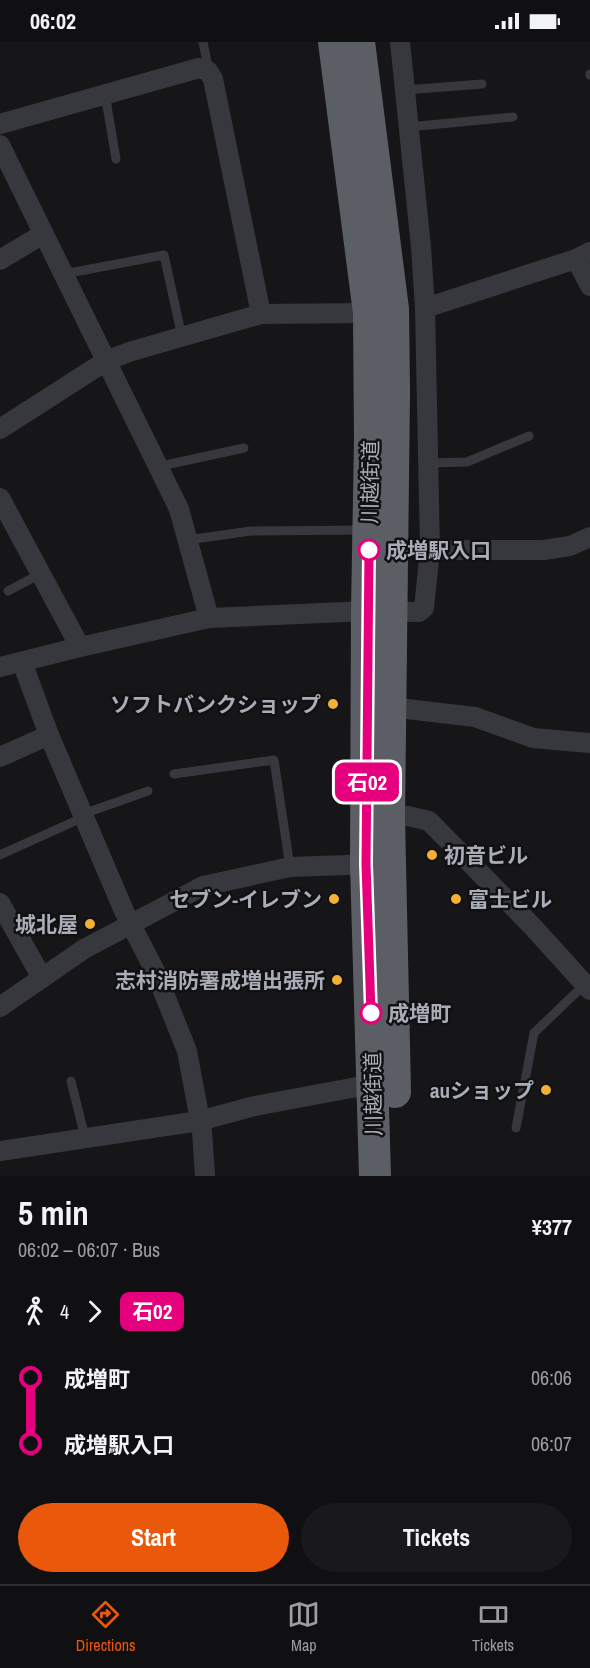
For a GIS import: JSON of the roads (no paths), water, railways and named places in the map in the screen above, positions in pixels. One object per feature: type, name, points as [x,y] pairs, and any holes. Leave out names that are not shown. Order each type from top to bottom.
[{"type":"highway","name":"川越街道","points":[[334,42],[369,313],[369,530],[390,707],[389,818],[378,864],[397,1176]]},
{"type":"highway","name":"川越街道","points":[[359,42],[393,309],[394,392],[379,611],[378,864],[373,1084],[375,1176]]},
{"type":"street","points":[[0,667],[80,646],[209,618],[379,611],[419,612],[424,608],[430,550],[425,308],[400,42]]},
{"type":"street","points":[[0,124],[204,68],[213,79],[261,314]]},
{"type":"street","points":[[0,145],[179,509],[209,618]]},
{"type":"street","points":[[0,260],[43,234]]},
{"type":"street","points":[[425,308],[583,255],[590,286]]},
{"type":"street","points":[[0,429],[106,361],[182,337],[261,314],[369,313]]},
{"type":"street","points":[[0,498],[80,646]]},
{"type":"street","points":[[430,550],[544,550],[570,546],[590,537]]},
{"type":"street","points":[[22,662],[49,735],[188,1051],[200,1121],[205,1176]]},
{"type":"street","points":[[390,707],[475,717],[533,738],[590,743]]},
{"type":"street","points":[[0,757],[49,735]]},
{"type":"street","points":[[389,818],[408,816],[429,821],[585,980]]},
{"type":"street","points":[[0,1007],[84,949],[203,886],[290,867],[378,864]]},
{"type":"street","points":[[0,903],[42,978]]},
{"type":"street","points":[[0,1151],[200,1121],[255,1106],[373,1084]]},
{"type":"lane","points":[[203,42],[207,63],[204,68]]},
{"type":"lane","points":[[405,90],[483,84]]},
{"type":"lane","points":[[105,94],[116,159]]},
{"type":"lane","points":[[408,127],[513,117]]},
{"type":"lane","points":[[64,274],[164,255],[182,337]]},
{"type":"lane","points":[[429,463],[467,462],[529,435]]},
{"type":"lane","points":[[160,468],[244,448]]},
{"type":"lane","points":[[187,540],[251,531],[369,530]]},
{"type":"lane","points":[[8,591],[40,574]]},
{"type":"lane","points":[[174,774],[274,760],[290,867]]},
{"type":"lane","points":[[0,855],[84,815],[148,791]]},
{"type":"lane","points":[[516,1128],[534,1033],[585,980]]},
{"type":"lane","points":[[71,1081],[85,1137]]},
{"type":"place","name":"成増駅入口","points":[[369,550]]},
{"type":"place","name":"ソフトバンクショップ","points":[[333,704]]},
{"type":"place","name":"初音ビル","points":[[432,855]]},
{"type":"place","name":"セブン-イレブン","points":[[334,899]]},
{"type":"place","name":"富士ビル","points":[[456,899]]},
{"type":"place","name":"城北屋","points":[[90,924]]},
{"type":"place","name":"志村消防署成増出張所","points":[[337,980]]},
{"type":"place","name":"成増町","points":[[371,1013]]},
{"type":"place","name":"auショップ","points":[[546,1090]]}]
